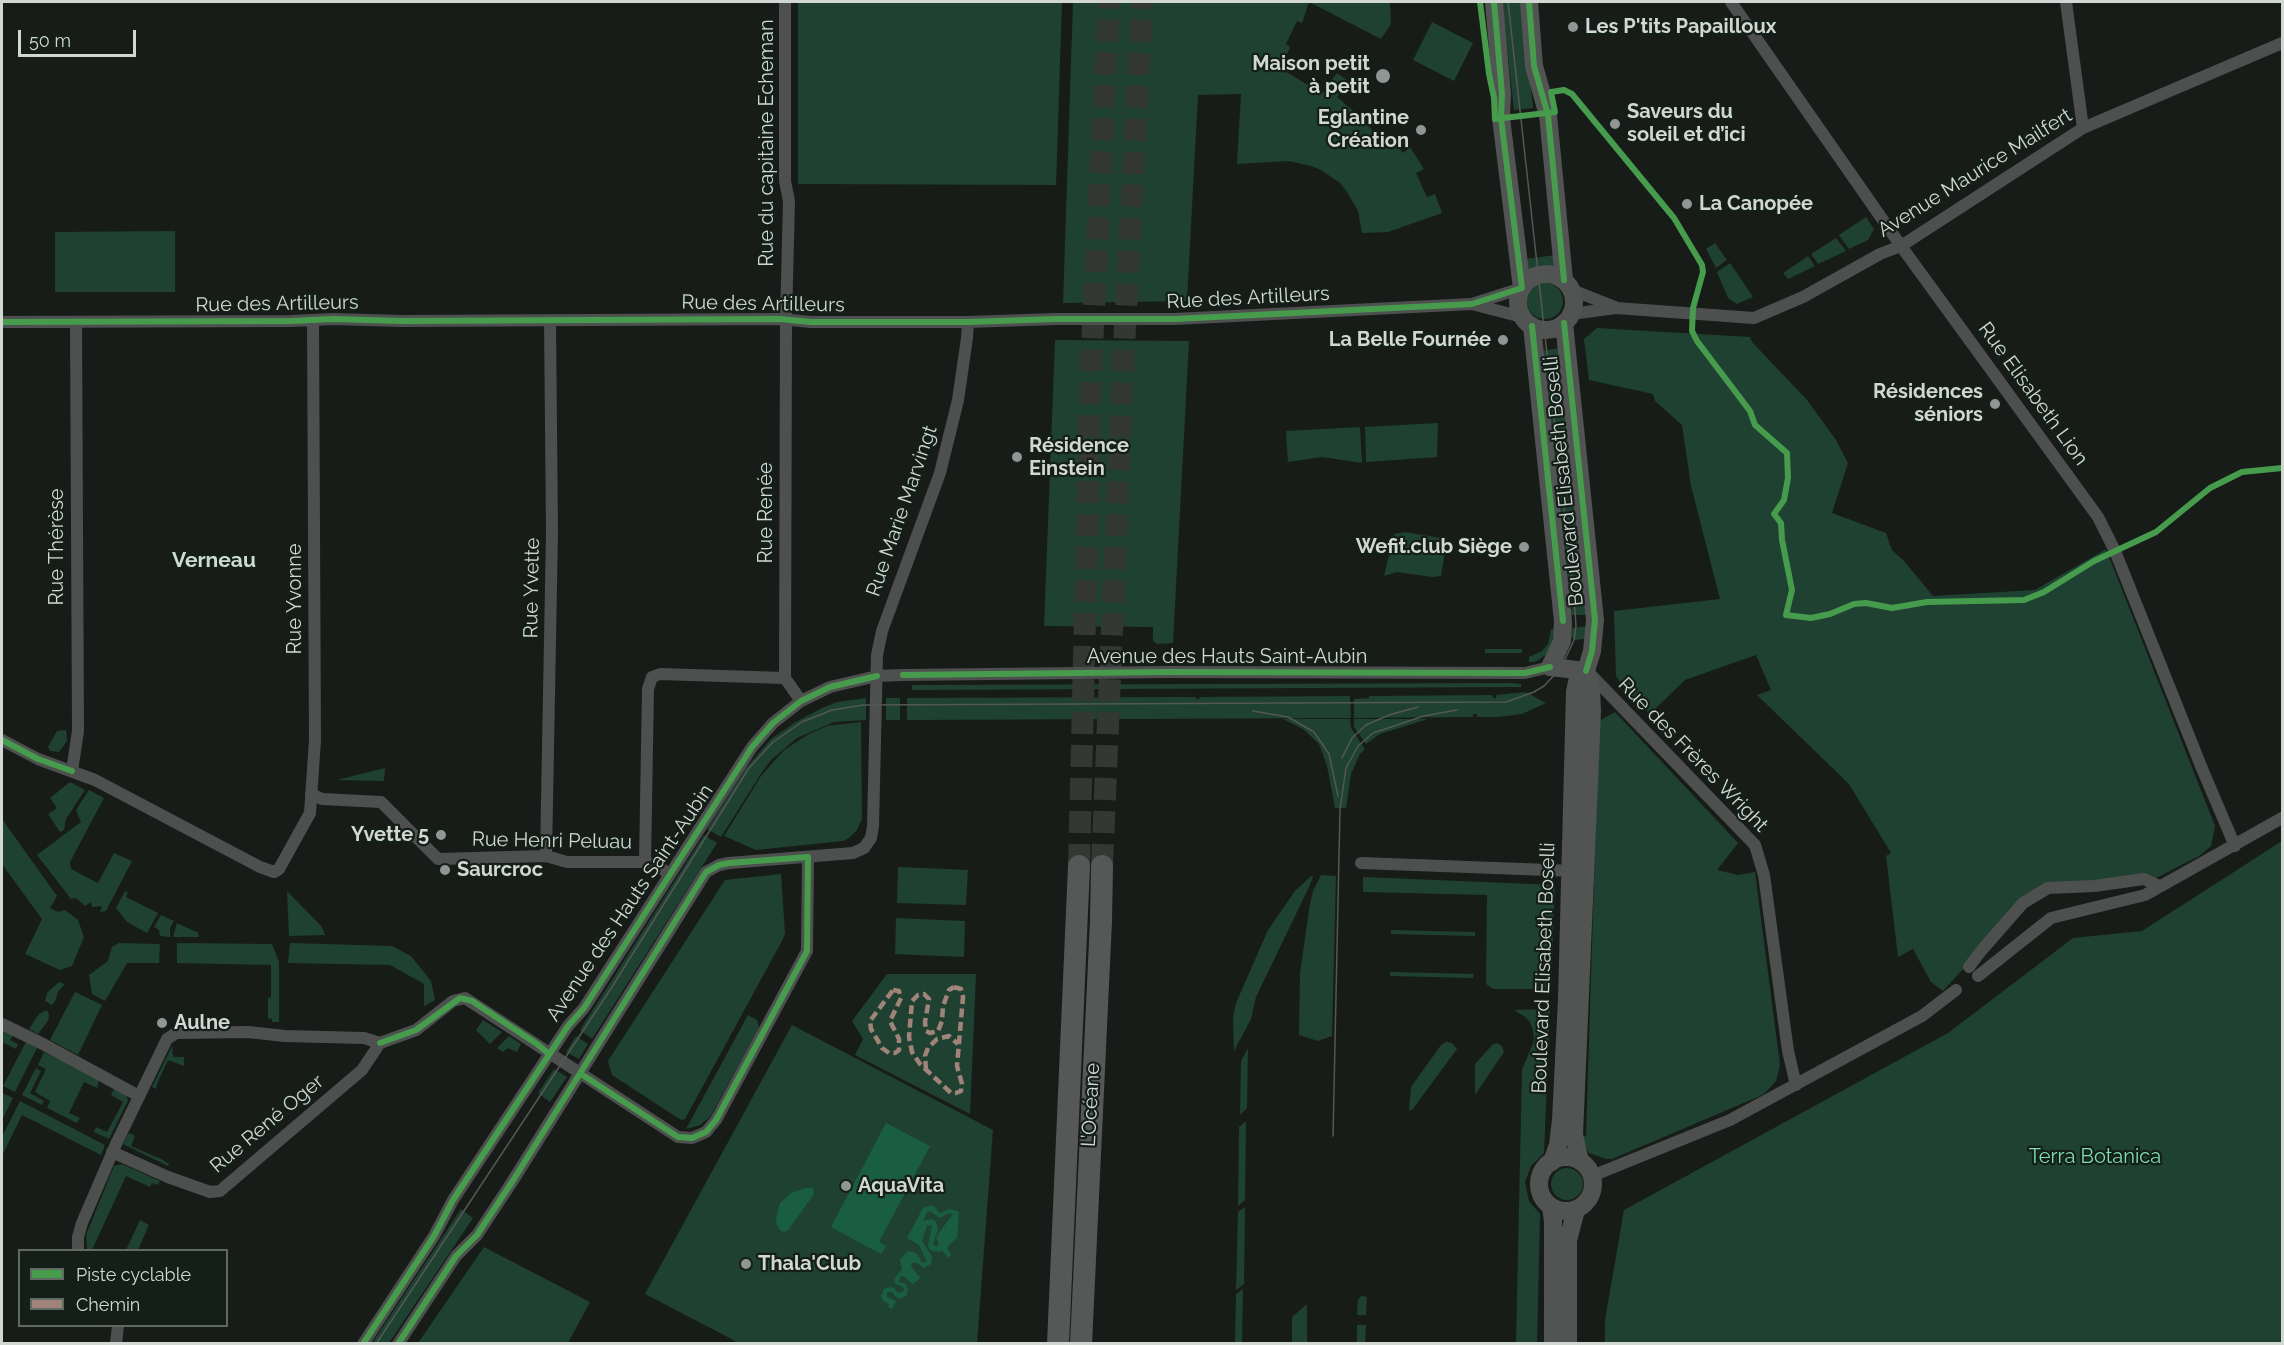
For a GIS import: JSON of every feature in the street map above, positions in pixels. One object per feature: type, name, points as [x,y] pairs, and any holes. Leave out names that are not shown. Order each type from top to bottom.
[{"type":"highway","name":"L’Océane","points":[[1058,1344],[1090,866],[1101,921],[1083,1339]]},
{"type":"street","name":"Rue du capitaine Echeman","points":[[785,2],[785,181],[789,201],[786,320]]},
{"type":"street","points":[[1494,2],[1501,83],[1501,118],[1522,288],[1518,304],[1527,321],[1544,330],[1552,329],[1567,319],[1574,302],[1568,285],[1548,116],[1534,66],[1529,2]]},
{"type":"street","name":"Rue Elisabeth Lion","points":[[1731,2],[1901,246],[2098,518],[2115,551],[2235,846]]},
{"type":"street","points":[[2066,2],[2083,128]]},
{"type":"street","name":"Avenue Maurice Mailfert","points":[[1567,319],[1616,308],[1754,318],[1803,297],[1880,254],[1901,246],[2083,128],[2283,43]]},
{"type":"street","points":[[1522,288],[1530,279],[1538,275],[1554,274],[1568,285]]},
{"type":"street","name":"Avenue Maurice Mailfert","points":[[1568,285],[1616,308]]},
{"type":"street","name":"Rue des Artilleurs","points":[[2,322],[313,321],[333,319],[968,322],[1174,319],[1472,304],[1522,288]]},
{"type":"street","name":"Rue des Artilleurs","points":[[1472,304],[1527,321]]},
{"type":"street","name":"Boulevard Elisabeth Boselli","points":[[1567,319],[1595,620],[1592,651],[1586,671],[1577,682],[1575,692],[1578,871],[1574,1135],[1580,1161]]},
{"type":"street","name":"Rue Yvette","points":[[546,856],[552,532],[550,320]]},
{"type":"street","name":"Rue Renée","points":[[785,678],[786,320]]},
{"type":"street","name":"Rue Yvonne","points":[[72,771],[95,780],[260,867],[274,872],[279,869],[310,813],[315,740],[313,321]]},
{"type":"street","name":"Boulevard Elisabeth Boselli","points":[[1527,321],[1563,621],[1560,650],[1550,667]]},
{"type":"street","name":"Rue Thérèse","points":[[72,771],[78,731],[76,322]]},
{"type":"street","name":"Rue Marie Marvingt","points":[[808,857],[853,853],[864,848],[871,838],[877,655],[882,631],[940,473],[958,400],[968,338],[968,322]]},
{"type":"street","points":[[1550,667],[1586,671]]},
{"type":"street","name":"Avenue des Hauts Saint-Aubin","points":[[363,1344],[434,1236],[453,1200],[568,1026],[584,1008],[752,747],[773,723],[801,701],[830,687],[877,676],[1156,672],[1525,673],[1550,667]]},
{"type":"street","name":"Rue des Frères Wright","points":[[1586,671],[1755,845],[1764,875],[1788,1051],[1796,1085]]},
{"type":"street","points":[[645,861],[648,689],[652,677],[660,674],[785,678],[801,701]]},
{"type":"street","points":[[2,740],[38,759],[72,771]]},
{"type":"street","name":"Rue Henri Peluau","points":[[311,794],[322,799],[381,802],[438,859],[546,856],[567,862],[645,861],[669,874]]},
{"type":"street","points":[[2159,886],[2144,879],[2094,886],[2048,888],[2023,903],[1981,951],[1974,972],[2051,918],[2145,895],[2283,818]]},
{"type":"street","points":[[78,1249],[78,1237],[82,1223],[112,1152],[168,1039],[176,1033],[248,1032],[285,1036],[364,1038],[380,1043],[416,1030],[460,998],[472,1001],[549,1054],[581,1074],[678,1137],[692,1138],[706,1132],[716,1119],[807,951],[808,857],[719,865],[706,872],[607,1028],[581,1074],[477,1235],[456,1256],[398,1344]]},
{"type":"street","points":[[1361,863],[1578,871]]},
{"type":"street","name":"Boulevard Elisabeth Boselli","points":[[1552,1162],[1558,1145],[1578,871]]},
{"type":"street","points":[[1592,1176],[1730,1120],[1922,1016],[1956,990]]},
{"type":"street","points":[[2,1024],[139,1096]]},
{"type":"street","name":"Rue René Oger","points":[[112,1152],[168,1177],[210,1192],[220,1191],[362,1070],[380,1043]]},
{"type":"street","points":[[1566,1157],[1580,1161],[1592,1176],[1591,1196],[1576,1210],[1564,1212],[1551,1207],[1542,1197],[1539,1184],[1543,1171],[1552,1162],[1566,1157]]},
{"type":"street","points":[[1551,1207],[1553,1344]]},
{"type":"street","points":[[1568,1344],[1568,1239],[1576,1210]]},
{"type":"street","points":[[116,1344],[118,1327]]},
{"type":"green space","points":[[798,2],[1062,2],[1056,185],[798,184]]},
{"type":"green space","points":[[1073,2],[1309,2],[1302,23],[1297,21],[1286,44],[1290,47],[1281,69],[1322,93],[1337,73],[1347,80],[1341,86],[1343,88],[1337,97],[1364,120],[1384,145],[1393,140],[1403,153],[1410,147],[1424,169],[1416,173],[1427,197],[1435,194],[1442,213],[1388,232],[1362,233],[1358,211],[1347,192],[1340,183],[1321,170],[1289,161],[1237,164],[1241,94],[1198,95],[1187,301],[1063,303]]},
{"type":"green space","points":[[1309,2],[1390,2],[1391,24],[1381,39]]},
{"type":"green space","points":[[1502,2],[1521,2],[1533,108],[1514,110]]},
{"type":"green space","points":[[1432,22],[1473,43],[1454,81],[1413,60]]},
{"type":"green space","points":[[1866,217],[1874,229],[1868,240],[1849,249],[1839,235]]},
{"type":"green space","points":[[175,231],[175,292],[55,292],[55,232]]},
{"type":"green space","points":[[1836,238],[1846,251],[1818,264],[1811,254]]},
{"type":"green space","points":[[1715,243],[1727,260],[1716,268],[1706,249]]},
{"type":"green space","points":[[1556,255],[1558,267],[1541,265],[1525,270],[1524,259]]},
{"type":"green space","points":[[1808,256],[1815,266],[1788,279],[1783,273]]},
{"type":"green space","points":[[1730,263],[1753,297],[1737,304],[1728,298],[1717,272]]},
{"type":"green space","points":[[1545,283],[1558,288],[1563,301],[1558,314],[1545,319],[1532,314],[1527,301],[1532,288]]},
{"type":"green space","points":[[1597,328],[1750,337],[1752,342],[1807,400],[1836,440],[1848,463],[1832,513],[1886,533],[1892,550],[1933,596],[2035,590],[2106,549],[2215,826],[2211,846],[2199,856],[2156,878],[2104,886],[2068,887],[2026,900],[1943,991],[1931,982],[1913,949],[1898,957],[1886,856],[1891,853],[1849,784],[1757,695],[1771,690],[1756,655],[1685,680],[1650,714],[1624,688],[1616,676],[1614,611],[1720,599],[1691,486],[1682,425],[1655,401],[1653,394],[1589,380],[1584,339]]},
{"type":"green space","points":[[1055,340],[1189,341],[1173,643],[1157,644],[1153,641],[1153,627],[1044,626]]},
{"type":"green space","points":[[1560,348],[1590,615],[1569,615],[1569,610],[1572,609],[1569,606],[1541,351]]},
{"type":"green space","points":[[1438,423],[1437,457],[1366,462],[1365,427]]},
{"type":"green space","points":[[1360,427],[1362,463],[1322,457],[1288,462],[1286,431]]},
{"type":"green space","points":[[1405,532],[1447,539],[1441,576],[1432,577],[1397,572],[1384,576],[1394,534]]},
{"type":"green space","points":[[1590,626],[1584,639],[1575,640],[1570,636],[1569,628]]},
{"type":"green space","points":[[1557,628],[1547,654],[1535,662],[1529,662],[1529,657],[1542,651],[1548,644],[1551,629]]},
{"type":"green space","points":[[1485,649],[1522,649],[1522,653],[1485,653]]},
{"type":"green space","points":[[1521,684],[1521,687],[912,690],[912,685]]},
{"type":"green space","points":[[1526,692],[1546,703],[1522,714],[1499,717],[1477,717],[1477,714],[1473,714],[1473,717],[1354,718],[1354,699],[1369,698],[1369,696],[1492,695],[1496,698],[1496,695]]},
{"type":"green space","points":[[1350,696],[1351,718],[907,720],[907,698],[1196,697],[1199,699],[1200,697]]},
{"type":"green space","points":[[866,698],[866,720],[834,722],[797,738],[771,760],[721,837],[707,829],[745,769],[771,739],[822,708],[837,702]]},
{"type":"green space","points":[[886,698],[900,698],[900,720],[886,720]]},
{"type":"green space","points":[[1615,712],[1738,843],[1717,870],[1738,875],[1755,872],[1780,1065],[1776,1081],[1760,1096],[1612,1159],[1606,1159],[1589,1153],[1579,1135],[1586,1136],[1599,721]]},
{"type":"green space","points":[[1283,719],[1350,719],[1351,728],[1365,749],[1360,754],[1351,774],[1346,808],[1335,808],[1327,766],[1319,744],[1303,729]]},
{"type":"green space","points":[[1354,719],[1428,719],[1380,734],[1366,744],[1354,727]]},
{"type":"green space","points":[[861,722],[862,819],[857,830],[849,838],[843,841],[756,850],[724,836],[761,776],[784,750],[827,726]]},
{"type":"green space","points":[[66,730],[67,741],[59,752],[50,751],[48,747],[57,731]]},
{"type":"green space","points":[[385,768],[384,781],[337,780]]},
{"type":"green space","points":[[70,782],[85,790],[66,819],[64,830],[60,832],[48,814],[57,808],[50,798]]},
{"type":"green space","points":[[89,790],[104,798],[70,862],[71,869],[98,883],[114,853],[132,861],[106,911],[100,912],[102,906],[92,907],[91,902],[85,906],[76,898],[71,899],[37,855],[81,822],[76,810]]},
{"type":"green space","points":[[2,819],[57,896],[50,908],[58,912],[65,910],[78,920],[84,937],[72,966],[60,970],[25,954],[42,919],[2,864]]},
{"type":"green space","points":[[704,835],[717,843],[592,1039],[580,1030]]},
{"type":"green space","name":"Terra Botanica","points":[[2282,841],[2282,1343],[1605,1343],[1605,1320],[1624,1210],[1948,1033],[2073,938],[2142,931]]},
{"type":"green space","points":[[898,867],[968,870],[966,905],[897,903]]},
{"type":"green space","points":[[781,874],[785,933],[783,939],[685,1119],[681,1120],[612,1075],[608,1061],[725,880]]},
{"type":"green space","points":[[1321,875],[1336,876],[1332,1036],[1318,1041],[1299,1035],[1300,973],[1310,904],[1313,891]]},
{"type":"green space","points":[[1311,876],[1313,877],[1310,885],[1256,997],[1251,1019],[1234,1051],[1233,1017],[1236,1003],[1268,930],[1295,891]]},
{"type":"green space","points":[[1363,877],[1555,885],[1551,989],[1493,989],[1486,984],[1487,895],[1363,892]]},
{"type":"green space","points":[[125,891],[128,892],[126,897],[158,913],[147,933],[127,922],[116,908]]},
{"type":"green space","points":[[287,891],[322,927],[325,935],[289,936]]},
{"type":"green space","points":[[161,915],[174,921],[170,928],[170,937],[160,936],[159,930],[154,927]]},
{"type":"green space","points":[[896,918],[965,921],[964,957],[895,954]]},
{"type":"green space","points":[[177,923],[197,931],[199,937],[173,937]]},
{"type":"green space","points":[[1391,930],[1475,932],[1475,936],[1391,934]]},
{"type":"green space","points":[[119,943],[160,944],[159,963],[127,963],[105,1001],[92,994],[89,975],[108,961],[112,947]]},
{"type":"green space","points":[[177,943],[272,944],[279,962],[279,1022],[272,1022],[272,1019],[268,1018],[268,998],[271,997],[271,965],[177,963]]},
{"type":"green space","points":[[290,943],[392,946],[411,956],[431,981],[435,1000],[424,1006],[424,984],[390,965],[288,963]]},
{"type":"green space","points":[[1390,972],[1474,974],[1473,978],[1390,976]]},
{"type":"green space","points":[[887,974],[976,974],[970,1114],[855,1055],[863,1039],[852,1021]]},
{"type":"green space","points":[[59,982],[65,984],[52,1005],[45,1001],[47,993]]},
{"type":"green space","points":[[75,992],[102,1005],[78,1055],[50,1040]]},
{"type":"green space","points":[[1550,1009],[1544,1153],[1531,1166],[1525,1182],[1529,1201],[1540,1214],[1537,1343],[1516,1343],[1522,1070],[1534,1041],[1530,1022],[1514,1010]]},
{"type":"green space","points":[[47,1010],[48,1021],[38,1034],[29,1029],[39,1014]]},
{"type":"green space","points":[[748,1015],[757,1020],[759,1028],[710,1117],[700,1125],[686,1129]]},
{"type":"green space","points":[[483,1020],[502,1032],[490,1044],[476,1030]]},
{"type":"green space","name":"AquaVita","points":[[792,1025],[993,1130],[977,1343],[739,1343],[645,1294]]},
{"type":"green space","points":[[2,1029],[13,1035],[10,1040],[18,1044],[16,1049],[2,1042]]},
{"type":"green space","points":[[509,1036],[521,1044],[517,1052],[508,1048],[503,1052],[497,1048]]},
{"type":"green space","points":[[576,1036],[588,1044],[579,1059],[566,1052]]},
{"type":"green space","points":[[26,1042],[37,1048],[15,1092],[3,1086]]},
{"type":"green space","points":[[1446,1042],[1452,1043],[1457,1049],[1412,1110],[1409,1110],[1411,1087],[1441,1045]]},
{"type":"green space","points":[[1497,1043],[1502,1046],[1504,1052],[1475,1095],[1475,1064],[1493,1044]]},
{"type":"green space","points":[[172,1046],[173,1057],[184,1057],[184,1066],[168,1060],[156,1086],[157,1089],[152,1087]]},
{"type":"green space","points":[[1248,1048],[1247,1108],[1240,1115],[1241,1061]]},
{"type":"green space","points":[[44,1052],[99,1079],[97,1088],[84,1082],[69,1113],[80,1118],[77,1123],[47,1108],[50,1101],[35,1092],[46,1069],[38,1065]]},
{"type":"green space","points":[[36,1068],[41,1071],[30,1093],[44,1101],[42,1105],[22,1095]]},
{"type":"green space","points":[[554,1069],[567,1077],[550,1102],[538,1093]]},
{"type":"green space","points":[[114,1089],[126,1093],[128,1101],[109,1139],[94,1132],[96,1127],[107,1132],[123,1102],[111,1095]]},
{"type":"green space","points":[[2,1093],[13,1098],[2,1120]]},
{"type":"green space","points":[[20,1101],[105,1145],[101,1155],[22,1115],[2,1156],[2,1137]]},
{"type":"green space","points":[[1246,1121],[1245,1200],[1238,1206],[1239,1127]]},
{"type":"green space","points":[[129,1133],[135,1136],[131,1146],[163,1160],[169,1164],[168,1166],[123,1144]]},
{"type":"green space","points":[[122,1164],[160,1181],[158,1185],[152,1183],[150,1187],[126,1176],[92,1249],[87,1249],[86,1235],[114,1166]]},
{"type":"green space","points":[[1567,1168],[1578,1173],[1583,1184],[1578,1195],[1567,1200],[1556,1195],[1551,1184],[1556,1173]]},
{"type":"green space","points":[[1245,1207],[1244,1284],[1236,1290],[1238,1212]]},
{"type":"green space","points":[[461,1209],[473,1218],[389,1343],[372,1343]]},
{"type":"green space","points":[[140,1220],[149,1225],[138,1249],[126,1249]]},
{"type":"green space","points":[[484,1247],[590,1302],[568,1343],[418,1343]]},
{"type":"green space","points":[[1243,1289],[1242,1343],[1235,1343],[1236,1294]]},
{"type":"green space","points":[[1361,1296],[1367,1297],[1366,1315],[1357,1315],[1358,1300]]},
{"type":"green space","points":[[1307,1304],[1307,1343],[1292,1343],[1292,1317]]},
{"type":"green space","points":[[1357,1325],[1366,1325],[1365,1343],[1357,1343]]},
{"type":"shaded area","points":[[886,1123],[930,1146],[879,1242],[886,1246],[881,1254],[831,1227]]},
{"type":"shaded area","points":[[813,1188],[814,1194],[788,1230],[784,1232],[780,1230],[776,1218],[780,1203],[791,1193]]},
{"type":"shaded area","points":[[930,1205],[935,1207],[939,1213],[950,1209],[959,1212],[957,1238],[947,1247],[951,1255],[948,1258],[942,1250],[939,1252],[930,1250],[928,1246],[932,1226],[927,1225],[922,1241],[932,1257],[931,1264],[924,1268],[917,1263],[912,1263],[911,1266],[920,1278],[913,1284],[903,1276],[900,1277],[899,1282],[906,1284],[908,1291],[906,1296],[901,1298],[897,1298],[892,1292],[887,1292],[887,1297],[896,1301],[892,1309],[882,1300],[881,1296],[884,1289],[890,1287],[898,1293],[904,1291],[894,1279],[902,1269],[900,1260],[902,1257],[908,1251],[913,1252],[918,1255],[922,1263],[927,1262],[919,1245],[907,1238],[923,1208]],"holes":[[[930,1211],[940,1218],[949,1213],[953,1214],[936,1238],[939,1244],[937,1247],[933,1244],[938,1229],[936,1222],[931,1219],[923,1221],[927,1212]]]},
{"type":"tunnel","points":[[1079,866],[1091,368],[1109,2]]},
{"type":"tunnel","points":[[1102,866],[1123,367],[1142,2]]},
{"type":"tram line","points":[[376,1344],[612,987],[749,768],[773,742],[802,722],[832,710],[864,705],[1506,702],[1544,686],[1561,668],[1574,640],[1576,626],[1574,598],[1508,2]]},
{"type":"tram line","points":[[1342,758],[1352,738],[1366,725],[1389,715],[1418,707]]},
{"type":"tram line","points":[[1333,1136],[1340,809],[1346,768],[1358,746],[1373,733],[1424,716],[1457,710]]},
{"type":"tram line","points":[[1253,711],[1288,717],[1314,732],[1329,754],[1338,796]]},
{"type":"marked path","points":[[954,987],[961,989],[963,997],[957,1066],[962,1084],[961,1091],[951,1093],[920,1064],[912,1052],[909,1037],[912,1001],[918,995],[924,994],[929,999],[925,1022],[926,1031],[930,1033],[938,1031],[942,1021],[943,1006],[949,990],[954,987]]},
{"type":"marked path","points":[[893,990],[899,991],[901,998],[890,1021],[899,1039],[899,1050],[889,1053],[882,1048],[871,1029],[870,1021],[893,990]]},
{"type":"marked path","points":[[926,1070],[925,1056],[928,1048],[937,1039],[949,1036],[958,1044]]},
{"type":"cycle path","points":[[1480,2],[1495,119],[1555,112],[1551,92],[1564,90],[1572,94],[1674,218],[1702,265],[1703,272],[1693,308],[1692,331],[1697,341],[1750,411],[1755,425],[1787,453],[1788,478],[1784,500],[1774,514],[1781,523],[1792,590],[1786,615],[1811,618],[1830,614],[1854,604],[1866,603],[1892,608],[1927,602],[2024,600],[2044,592],[2094,561],[2156,532],[2210,488],[2242,472],[2282,468]]},
{"type":"cycle path","points":[[2,322],[333,319],[402,321],[780,319],[811,322],[968,322],[1175,319],[1472,304],[1522,288],[1501,118],[1502,94],[1494,2]]},
{"type":"cycle path","points":[[1529,2],[1534,66],[1548,115],[1564,280]]},
{"type":"cycle path","points":[[1564,323],[1595,620],[1592,651],[1586,671]]},
{"type":"cycle path","points":[[1532,326],[1563,621]]},
{"type":"cycle path","points":[[903,675],[1167,672],[1525,673],[1550,667]]},
{"type":"cycle path","points":[[363,1344],[434,1236],[453,1200],[568,1026],[584,1008],[752,747],[773,723],[801,701],[830,687],[877,676]]},
{"type":"cycle path","points":[[2,740],[38,759],[72,771]]},
{"type":"cycle path","points":[[398,1344],[456,1256],[477,1235],[512,1182],[706,872],[729,863],[808,857],[807,951],[716,1120],[706,1132],[692,1138],[678,1137],[581,1074]]},
{"type":"cycle path","points":[[380,1043],[416,1030],[460,998],[472,1001],[549,1054]]},
{"type":"place","name":"Les P'tits Papailloux","points":[[1573,27]]},
{"type":"place","name":"Maison petit à petit","points":[[1383,76]]},
{"type":"place","name":"Saveurs du soleil et d’ici","points":[[1615,124]]},
{"type":"place","name":"Eglantine Création","points":[[1421,130]]},
{"type":"place","name":"La Canopée","points":[[1687,204]]},
{"type":"place","name":"La Belle Fournée","points":[[1503,340]]},
{"type":"place","name":"Résidences séniors","points":[[1995,404]]},
{"type":"place","name":"Résidence Einstein","points":[[1017,457]]},
{"type":"place","name":"Wefit.club Siège","points":[[1524,547]]},
{"type":"place","name":"Yvette 5","points":[[441,835]]},
{"type":"place","name":"Saurcroc","points":[[445,870]]},
{"type":"place","name":"Aulne","points":[[162,1023]]},
{"type":"place","name":"AquaVita","points":[[846,1186]]},
{"type":"place","name":"Thala'Club","points":[[746,1264]]},
{"type":"district","name":"Verneau","points":[[214,561]]}]
